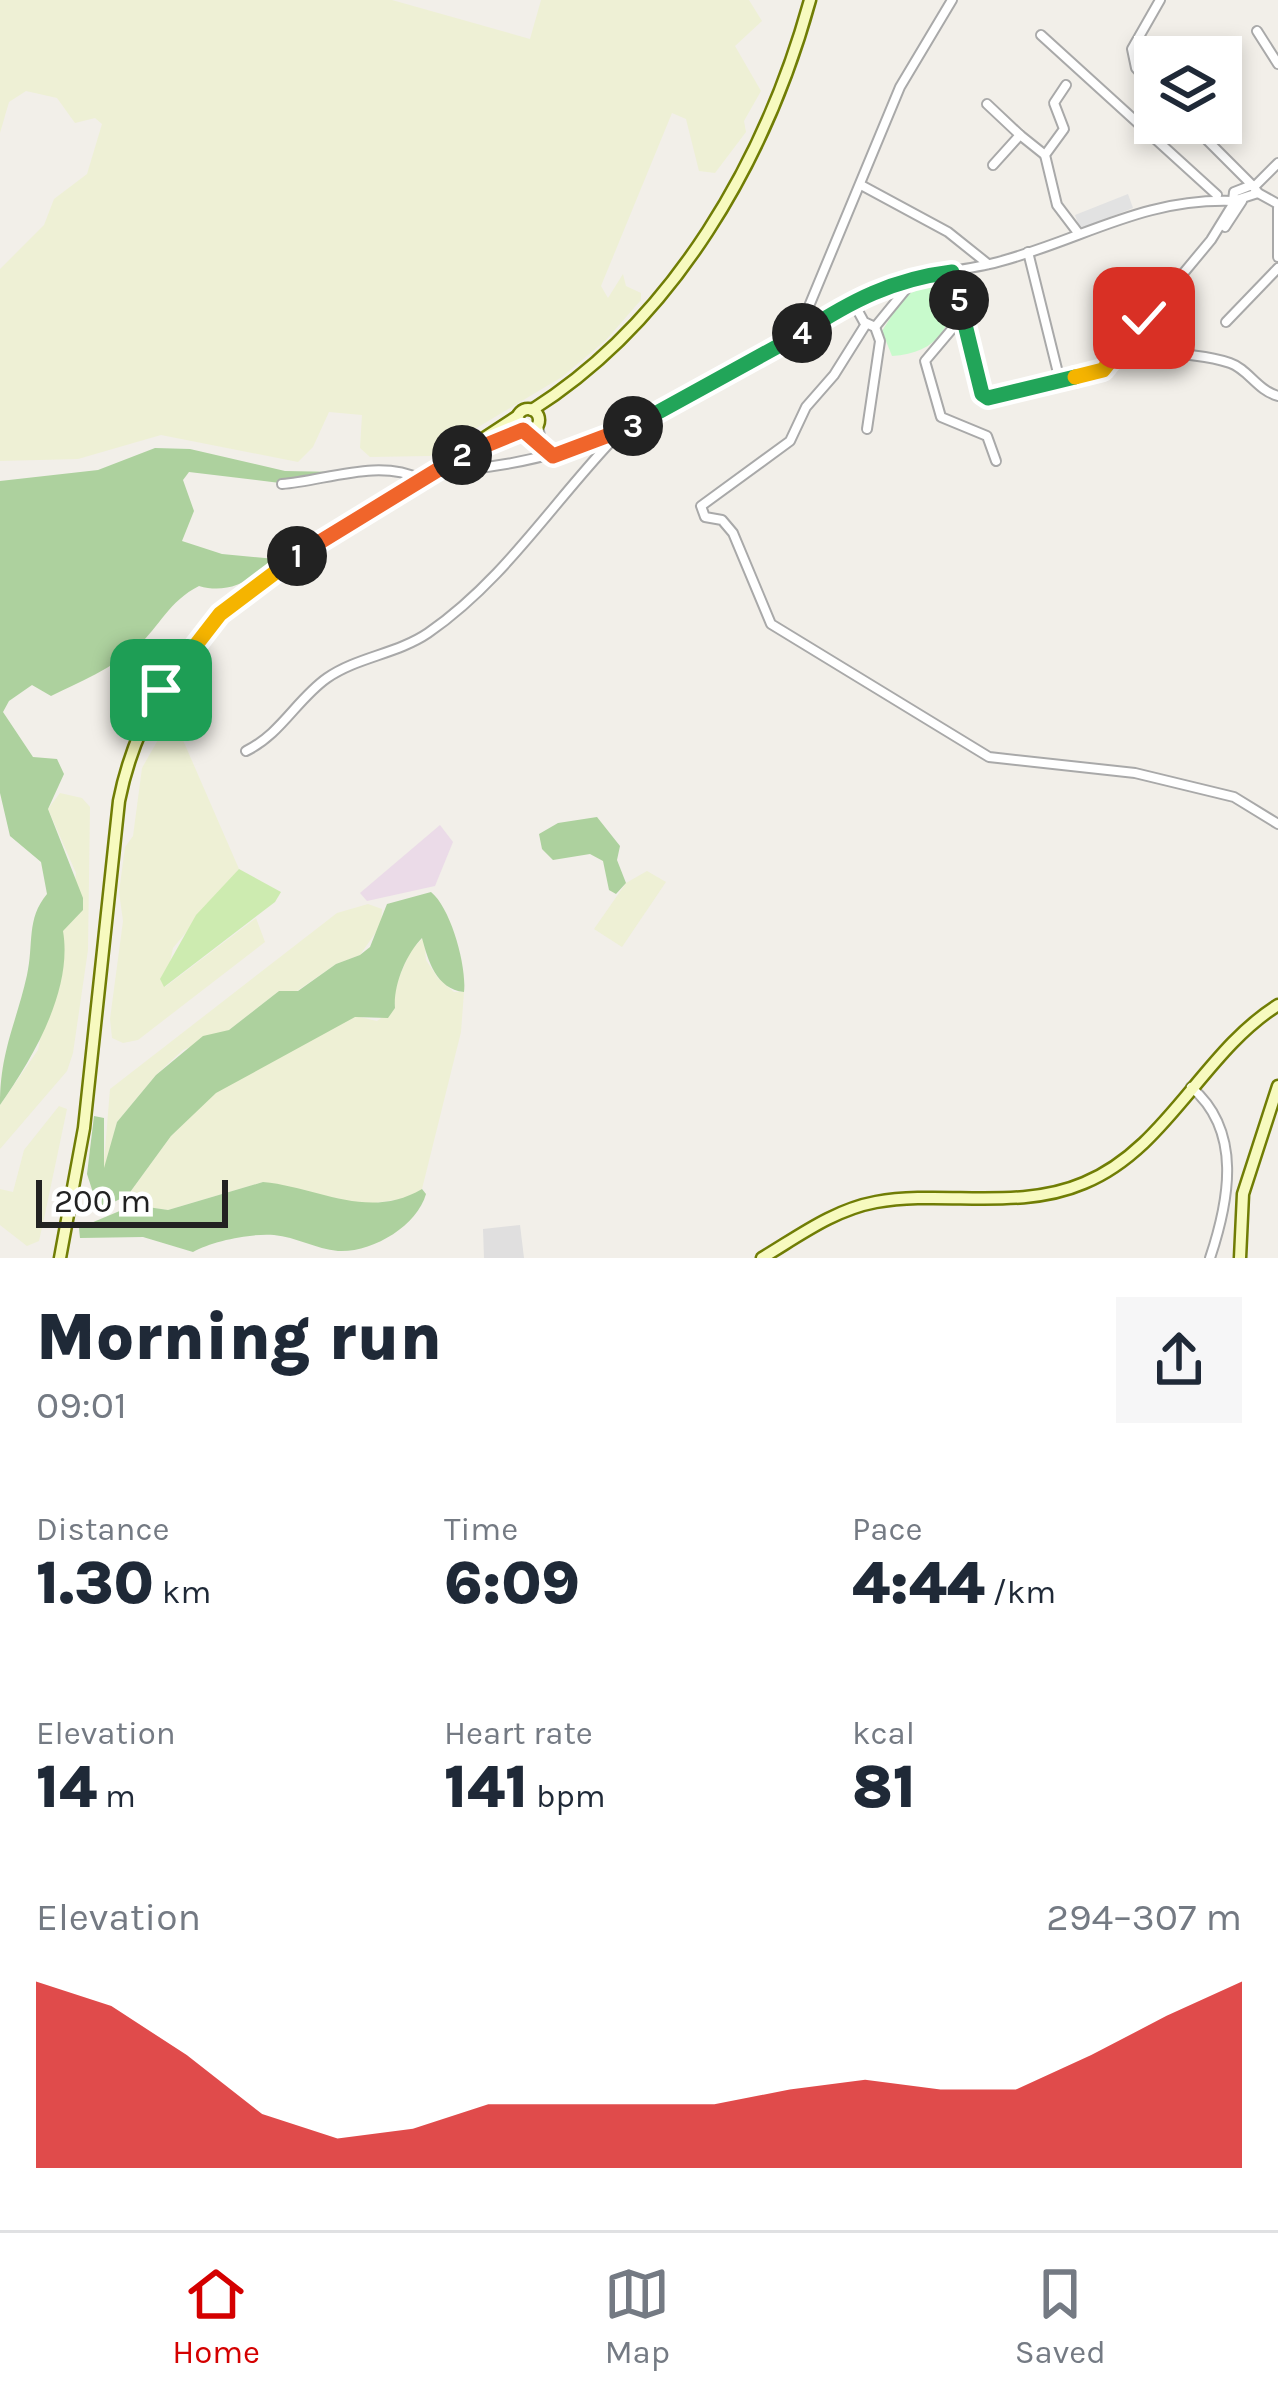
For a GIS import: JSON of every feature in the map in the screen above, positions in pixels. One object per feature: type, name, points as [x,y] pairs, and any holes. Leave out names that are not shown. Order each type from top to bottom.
[{"type":"main road","points":[[460,455],[532,423],[624,337],[698,247],[766,125],[810,0]]},
{"type":"main road","points":[[60,1258],[84,1128],[119,801],[142,726],[177,666],[232,603],[518,416],[532,423]]},
{"type":"main road","points":[[762,1258],[830,1217],[877,1202],[994,1198],[1082,1184],[1138,1146],[1190,1087],[1278,1007]]},
{"type":"main road","points":[[1240,1258],[1243,1194],[1278,1086]]},
{"type":"street","points":[[797,337],[904,79],[952,0]]},
{"type":"street","points":[[1139,36],[1160,0]]},
{"type":"street","points":[[1257,31],[1278,64]]},
{"type":"street","points":[[1041,35],[1226,204],[1226,218]]},
{"type":"street","points":[[1045,155],[1064,129],[1054,103],[1066,86]]},
{"type":"street","points":[[987,104],[1045,155],[1056,201],[1079,234]]},
{"type":"street","points":[[993,166],[1020,135]]},
{"type":"street","points":[[1211,144],[1278,206],[1278,257]]},
{"type":"street","points":[[1211,240],[1236,199],[1255,188],[1278,163]]},
{"type":"street","points":[[861,184],[948,232],[988,264]]},
{"type":"street","points":[[461,470],[553,456],[620,432],[853,302],[919,276],[988,264],[1159,205],[1236,199]]},
{"type":"street","points":[[952,272],[980,389],[988,398],[1103,370],[1211,240],[1236,199]]},
{"type":"street","points":[[1028,252],[1060,381]]},
{"type":"street","points":[[1226,322],[1278,268]]},
{"type":"street","points":[[919,276],[871,325],[810,402],[790,441],[700,506],[705,517],[722,520],[734,532],[769,622],[994,760],[1133,772],[1234,796],[1278,824]]},
{"type":"street","points":[[853,302],[871,325],[880,351],[867,429]]},
{"type":"street","points":[[963,316],[925,361],[941,417],[987,436],[996,461]]},
{"type":"street","points":[[1142,326],[1178,355],[1235,364],[1278,396]]},
{"type":"street","points":[[532,423],[542,447],[553,456]]},
{"type":"street","points":[[246,751],[280,727],[329,676],[397,651],[453,614],[532,537],[620,432]]},
{"type":"street","points":[[282,484],[394,471],[422,479]]},
{"type":"street","points":[[1190,1087],[1218,1119],[1226,1148],[1225,1207],[1210,1258]]},
{"type":"shaded area","points":[[1128,194],[1133,208],[1080,229],[1075,215]]},
{"type":"shaded area","points":[[440,825],[453,842],[435,886],[367,901],[360,893]]},
{"type":"shaded area","points":[[520,1225],[524,1258],[484,1258],[483,1229]]},
{"type":"green space","points":[[0,0],[392,0],[530,39],[541,0],[749,0],[762,21],[735,46],[761,91],[744,121],[746,132],[715,173],[699,171],[686,119],[672,113],[601,286],[608,298],[623,274],[626,286],[641,293],[641,300],[606,340],[562,377],[430,456],[370,457],[360,448],[362,415],[329,412],[313,447],[298,462],[161,435],[78,459],[0,461],[0,269],[44,225],[54,199],[87,174],[102,124],[95,118],[75,123],[57,98],[26,91],[9,102],[0,133]]},
{"type":"green space","points":[[942,279],[951,281],[952,297],[941,334],[921,349],[892,356],[882,331],[904,296]]},
{"type":"green space","points":[[155,448],[190,449],[285,471],[340,472],[280,483],[189,472],[183,480],[194,511],[182,541],[222,554],[276,559],[240,583],[221,588],[199,586],[117,662],[51,696],[32,685],[9,701],[3,712],[33,757],[57,759],[64,774],[48,809],[83,898],[83,910],[63,931],[62,976],[48,1022],[0,1105],[33,922],[47,894],[41,862],[10,836],[0,793],[0,481],[98,470]]},
{"type":"green space","points":[[167,724],[176,724],[239,869],[173,948],[165,987],[256,918],[265,942],[138,1040],[123,1043],[112,1038],[110,1019],[123,921],[119,892],[125,847],[133,836],[142,768]]},
{"type":"green space","points":[[60,793],[82,798],[90,807],[88,950],[73,1053],[67,1071],[0,1149],[0,1105],[38,1050],[62,931],[71,918],[76,873],[48,809]]},
{"type":"green space","points":[[597,817],[620,846],[617,860],[626,883],[616,894],[609,890],[603,861],[590,854],[553,860],[542,849],[539,834],[558,823]]},
{"type":"green space","points":[[239,869],[281,892],[275,902],[164,987],[160,979],[196,915]]},
{"type":"green space","points":[[647,871],[666,882],[622,947],[594,929],[626,883]]},
{"type":"green space","points":[[431,892],[456,939],[464,992],[440,979],[422,938],[402,971],[395,1008],[388,1018],[355,1017],[216,1093],[171,1136],[128,1195],[104,1207],[96,1202],[87,1174],[94,1116],[104,1118],[104,1168],[117,1122],[156,1075],[203,1036],[229,1030],[279,991],[298,991],[336,964],[360,955],[370,947],[387,904]]},
{"type":"green space","points":[[368,904],[382,909],[381,925],[360,955],[336,964],[297,991],[279,991],[229,1030],[183,1050],[156,1075],[117,1122],[103,1174],[110,1089],[337,913]]},
{"type":"green space","points":[[424,937],[426,960],[438,978],[454,992],[464,992],[461,1032],[422,1189],[408,1198],[361,1205],[263,1182],[168,1210],[134,1205],[128,1195],[171,1136],[215,1093],[356,1016],[377,1021],[395,1008],[393,991],[411,950]]},
{"type":"green space","points":[[59,1106],[67,1109],[39,1241],[27,1246],[0,1225],[0,1189],[13,1192],[24,1150]]},
{"type":"green space","points":[[263,1182],[362,1202],[402,1198],[422,1189],[426,1194],[403,1227],[378,1242],[351,1250],[330,1250],[274,1235],[232,1239],[193,1252],[143,1237],[80,1238],[79,1228],[134,1205],[168,1210]]},
{"type":"route","points":[[161,690],[200,635],[232,603],[298,555],[456,458],[513,430],[527,431],[553,456],[620,432],[735,374],[880,287],[910,277],[952,272],[980,389],[988,398],[1103,370],[1144,318]]}]
